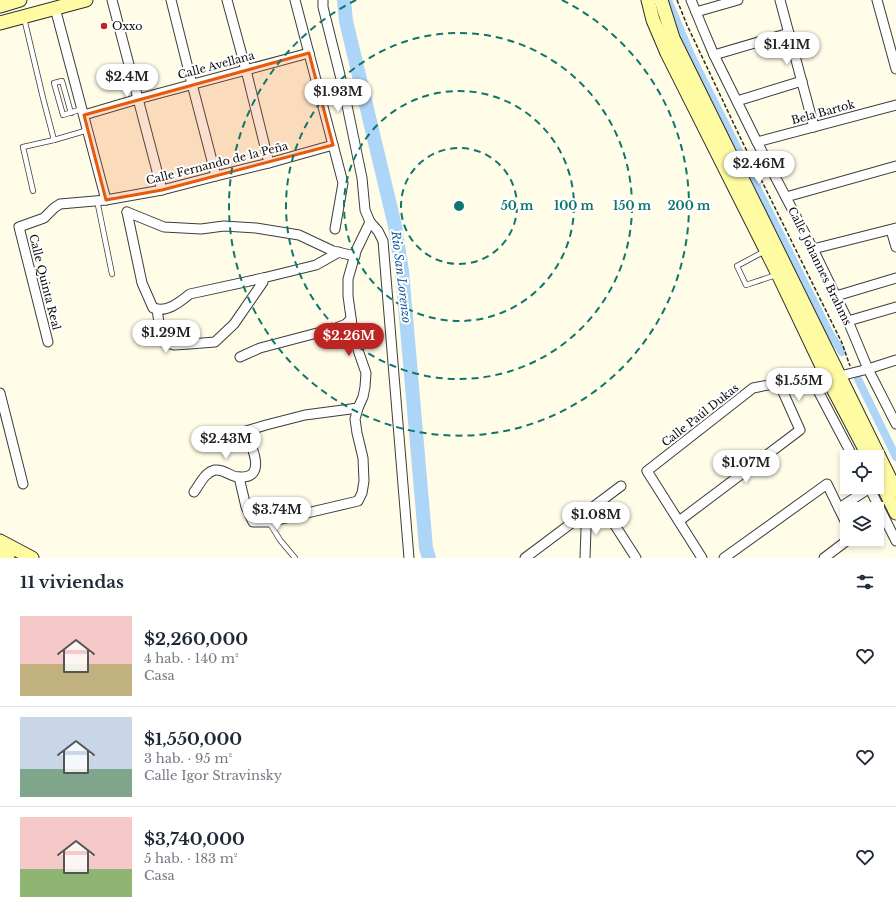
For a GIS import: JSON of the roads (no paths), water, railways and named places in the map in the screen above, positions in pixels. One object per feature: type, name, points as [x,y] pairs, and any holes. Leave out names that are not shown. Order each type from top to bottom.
[{"type":"main road","points":[[0,6],[20,0]]},
{"type":"main road","points":[[0,23],[86,0]]},
{"type":"main road","points":[[648,0],[653,20],[667,53],[778,274],[896,491]]},
{"type":"main road","points":[[661,0],[673,38],[834,378],[866,450]]},
{"type":"main road","points":[[884,488],[896,513]]},
{"type":"main road","points":[[0,541],[32,558]]},
{"type":"main road","points":[[0,554],[8,558]]},
{"type":"street","points":[[112,0],[162,190]]},
{"type":"street","points":[[171,0],[216,176]]},
{"type":"street","points":[[227,0],[270,163]]},
{"type":"street","points":[[295,0],[342,184],[335,229]]},
{"type":"street","points":[[323,0],[323,7],[344,90],[362,178],[365,210],[370,222],[378,231],[383,241],[409,558]]},
{"type":"street","name":"Calle Johannes Brahms","points":[[691,0],[714,55],[836,296],[868,369],[896,424]]},
{"type":"street","points":[[696,12],[738,0]]},
{"type":"street","points":[[780,0],[814,127]]},
{"type":"street","points":[[877,0],[896,69]]},
{"type":"street","points":[[55,8],[88,130],[102,200]]},
{"type":"street","points":[[714,55],[789,33]]},
{"type":"street","name":"Calle Avellana","points":[[83,112],[138,99],[309,53]]},
{"type":"street","points":[[737,101],[802,81]]},
{"type":"street","name":"Bela Bartok","points":[[757,142],[896,105]]},
{"type":"street","name":"Calle Fernando de la Peña","points":[[19,226],[44,218],[60,204],[102,200],[162,190],[270,163],[333,145]]},
{"type":"street","points":[[786,197],[896,166]]},
{"type":"street","points":[[339,252],[316,265],[190,294],[182,301],[167,309],[158,309],[153,308],[142,284],[127,212],[164,227],[200,229],[224,226],[256,228],[299,235],[334,251],[339,252],[355,256]]},
{"type":"street","points":[[239,477],[246,507],[253,522],[269,522],[358,501],[362,493],[364,481],[363,458],[355,419],[363,397],[366,373],[353,332],[348,296],[348,279],[356,251],[370,222]]},
{"type":"street","name":"Calle Quinta Real","points":[[19,226],[48,342]]},
{"type":"street","points":[[813,250],[894,229],[896,247]]},
{"type":"street","points":[[158,309],[161,337],[166,343],[174,345],[215,342],[234,324],[262,282],[262,278]]},
{"type":"street","points":[[836,296],[896,278]]},
{"type":"street","points":[[848,321],[896,307]]},
{"type":"street","points":[[240,357],[260,348],[336,328],[346,324],[351,319]]},
{"type":"street","points":[[849,450],[816,385],[834,378],[896,360]]},
{"type":"street","name":"Calle Paúl Dukas","points":[[679,521],[647,471],[753,388],[805,378],[812,381],[816,385]]},
{"type":"street","points":[[702,558],[679,521],[800,430],[779,382]]},
{"type":"street","points":[[0,393],[23,484]]},
{"type":"street","points":[[232,435],[305,415],[358,408]]},
{"type":"street","points":[[194,492],[206,474],[215,470],[224,470],[232,476],[239,477],[253,474],[256,469],[255,457],[251,443],[244,432]]},
{"type":"street","points":[[724,558],[827,484],[839,508],[860,494]]},
{"type":"street","points":[[526,558],[621,486]]},
{"type":"street","points":[[872,494],[896,541]]},
{"type":"street","points":[[600,502],[636,558]]},
{"type":"street","points":[[584,514],[586,529],[585,558]]},
{"type":"street","points":[[824,558],[840,546]]},
{"type":"lane","points":[[24,16],[54,140]]},
{"type":"lane","points":[[71,113],[62,82],[54,83],[63,115],[83,112]]},
{"type":"lane","points":[[33,191],[23,147],[88,130]]},
{"type":"lane","points":[[102,200],[112,274]]},
{"type":"lane","points":[[766,250],[737,266],[746,286],[778,274]]},
{"type":"lane","points":[[269,522],[280,540],[296,558]]},
{"type":"waterway","name":"Rio San Lorenzo","points":[[344,0],[346,21],[395,226],[402,271],[426,548],[429,558]]},
{"type":"waterway","points":[[668,0],[691,55],[829,332],[842,352]]},
{"type":"waterway","points":[[858,379],[896,457]]},
{"type":"place","name":"Oxxo","points":[[104,26]]}]
